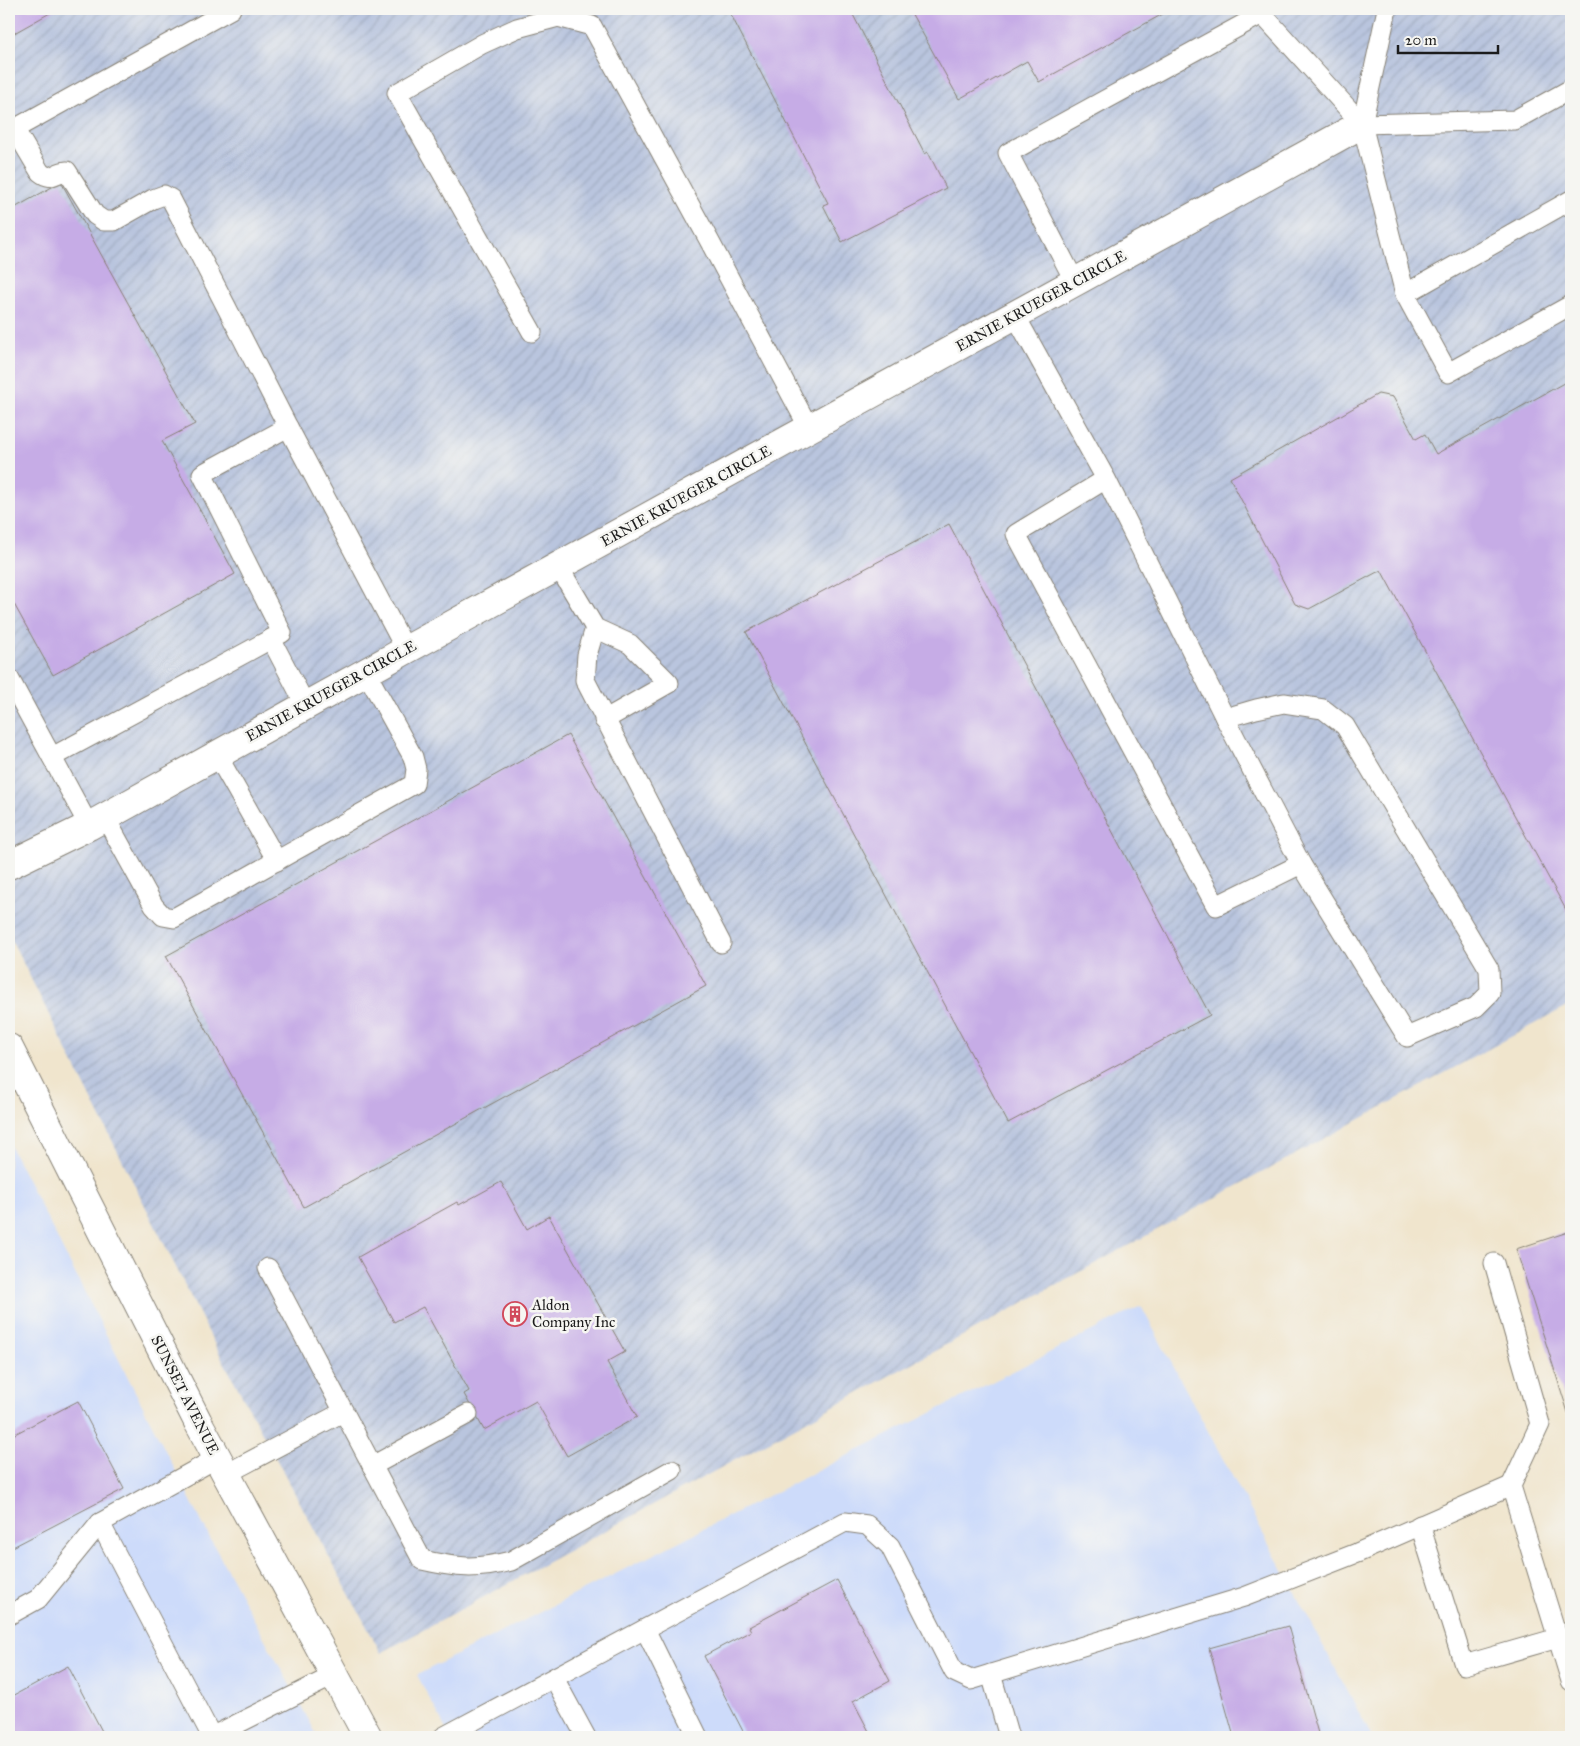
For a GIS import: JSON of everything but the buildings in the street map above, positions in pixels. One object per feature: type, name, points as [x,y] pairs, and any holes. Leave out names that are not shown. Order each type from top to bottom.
[{"type":"street","name":"ERNIE KRUEGER CIRCLE","points":[[9,865],[97,821],[1362,124]]},
{"type":"street","name":"SUNSET AVENUE","points":[[9,1048],[221,1466],[368,1737]]},
{"type":"lane","points":[[231,9],[12,130],[40,172],[46,177],[51,177],[67,170],[95,215],[104,221],[114,221],[164,195],[170,199],[406,650]]},
{"type":"lane","points":[[1387,9],[1362,124],[1405,294],[1448,373],[1571,305]]},
{"type":"lane","points":[[1076,282],[1008,153],[1262,14],[1362,124],[1515,120],[1571,89]]},
{"type":"lane","points":[[532,332],[397,93],[482,44],[517,28],[558,17],[592,26],[706,233],[809,428]]},
{"type":"lane","points":[[1405,294],[1571,200]]},
{"type":"lane","points":[[1015,315],[1106,479],[1225,718],[1300,864],[1407,1037],[1476,1007],[1490,994],[1489,969],[1345,726],[1323,709],[1284,703],[1256,708],[1225,718]]},
{"type":"lane","points":[[52,758],[282,633],[202,474],[288,427]]},
{"type":"lane","points":[[1106,479],[1016,534],[1216,906],[1300,864]]},
{"type":"lane","points":[[558,566],[595,628],[630,644],[669,683],[604,720]]},
{"type":"lane","points":[[595,628],[586,654],[585,680],[721,943]]},
{"type":"lane","points":[[271,639],[306,706]]},
{"type":"lane","points":[[9,678],[52,758],[154,906],[163,916],[174,918],[414,784],[416,769],[414,757],[366,672]]},
{"type":"lane","points":[[217,755],[276,861]]},
{"type":"lane","points":[[443,1737],[845,1522],[867,1525],[890,1546],[954,1672],[971,1680],[1244,1597],[1348,1556],[1511,1486],[1540,1424],[1494,1263]]},
{"type":"lane","points":[[268,1268],[422,1560],[454,1568],[491,1566],[511,1561],[672,1470]]},
{"type":"lane","points":[[9,1615],[38,1599],[100,1523],[221,1466],[343,1412]]},
{"type":"lane","points":[[372,1466],[468,1414]]},
{"type":"lane","points":[[1511,1486],[1570,1675]]},
{"type":"lane","points":[[100,1523],[212,1737],[335,1675]]},
{"type":"lane","points":[[1420,1525],[1464,1666],[1558,1638]]},
{"type":"lane","points":[[645,1629],[698,1737]]},
{"type":"lane","points":[[991,1674],[1009,1737]]},
{"type":"lane","points":[[554,1678],[586,1737]]},
{"type":"shaded area","points":[[9,9],[1571,9],[1571,1004],[381,1653],[217,1349],[9,935]]},
{"type":"shaded area","points":[[9,1144],[212,1542],[318,1737],[9,1737]]},
{"type":"shaded area","points":[[1141,1306],[1372,1737],[450,1737],[417,1675]]},
{"type":"place","name":"Aldon Company Inc","points":[[515,1314]]}]
